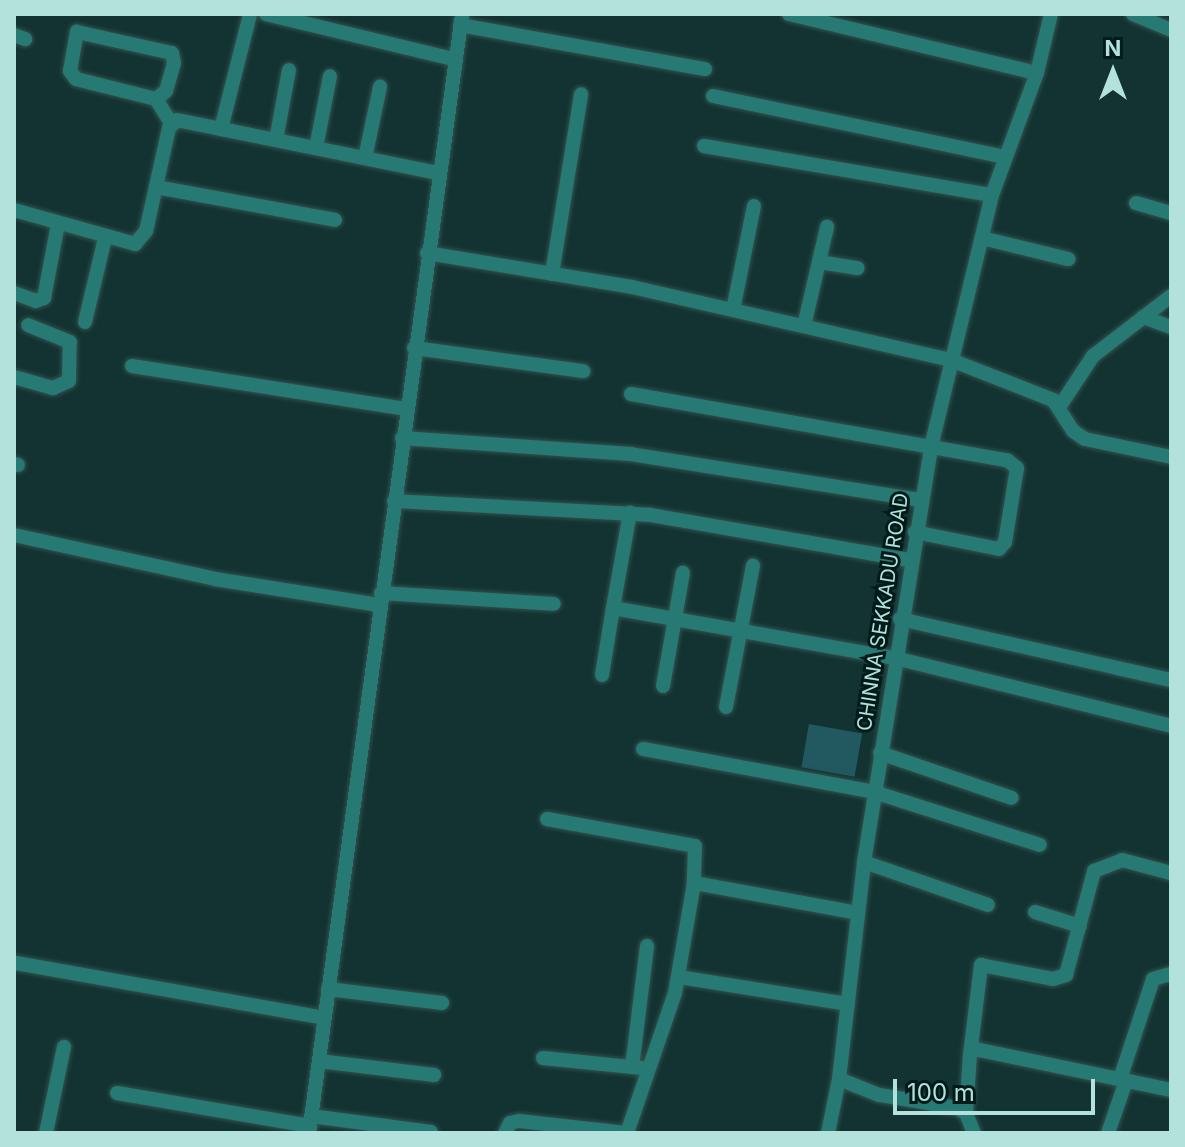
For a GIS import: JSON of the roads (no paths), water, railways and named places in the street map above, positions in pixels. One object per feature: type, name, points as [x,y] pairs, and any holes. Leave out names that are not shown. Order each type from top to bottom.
[{"type":"street","points":[[221,129],[250,14]]},
{"type":"street","points":[[266,14],[454,59]]},
{"type":"street","points":[[789,14],[1037,73]]},
{"type":"street","name":"CHINNA SEKKADU ROAD","points":[[828,1133],[839,1079],[874,792],[920,500],[992,195],[1037,73],[1051,14]]},
{"type":"street","points":[[1133,14],[1171,30]]},
{"type":"street","points":[[310,1125],[461,20],[705,69]]},
{"type":"street","points":[[14,210],[126,244],[141,239],[171,123],[156,99],[76,79],[70,71],[77,32],[172,53],[174,63],[166,91],[156,99]]},
{"type":"street","points":[[276,140],[289,70]]},
{"type":"street","points":[[316,148],[330,76]]},
{"type":"street","points":[[365,158],[380,87]]},
{"type":"street","points":[[552,274],[581,94]]},
{"type":"street","points":[[713,96],[1006,157]]},
{"type":"street","points":[[171,123],[221,129],[438,173]]},
{"type":"street","points":[[704,146],[992,195]]},
{"type":"street","points":[[156,187],[335,220]]},
{"type":"street","points":[[1136,203],[1171,213]]},
{"type":"street","points":[[733,310],[754,206]]},
{"type":"street","points":[[14,293],[36,301],[44,298],[58,224]]},
{"type":"street","points":[[804,326],[827,227]]},
{"type":"street","points":[[85,322],[105,238]]},
{"type":"street","points":[[982,238],[1068,259]]},
{"type":"street","points":[[427,253],[733,310],[951,360],[1060,406],[1073,431],[1085,439],[1171,457]]},
{"type":"street","points":[[819,262],[858,268]]},
{"type":"street","points":[[1060,406],[1093,356],[1171,296]]},
{"type":"street","points":[[1143,317],[1171,327]]},
{"type":"street","points":[[14,377],[53,388],[69,381],[70,342],[28,325]]},
{"type":"street","points":[[414,348],[583,371]]},
{"type":"street","points":[[132,366],[406,409]]},
{"type":"street","points":[[631,394],[1007,460],[1017,468],[1005,542],[994,549],[915,532]]},
{"type":"street","points":[[402,438],[630,454],[920,500]]},
{"type":"street","points":[[394,501],[630,513],[909,560]]},
{"type":"street","points":[[602,675],[630,513]]},
{"type":"street","points":[[14,535],[215,579],[380,599],[554,604]]},
{"type":"street","points":[[726,707],[753,566]]},
{"type":"street","points":[[663,686],[683,573]]},
{"type":"street","points":[[613,608],[895,658],[1171,726]]},
{"type":"street","points":[[900,619],[1171,680]]},
{"type":"street","points":[[643,749],[874,792],[1040,845]]},
{"type":"street","points":[[880,753],[1012,798]]},
{"type":"street","points":[[547,819],[695,846],[694,883],[679,977],[640,1068]]},
{"type":"street","points":[[974,1133],[966,1113],[981,965],[1059,978],[1071,967],[1090,879],[1101,865],[1131,861],[1171,873]]},
{"type":"street","points":[[864,862],[988,905]]},
{"type":"street","points":[[694,883],[857,913]]},
{"type":"street","points":[[1035,912],[1080,926]]},
{"type":"street","points":[[505,1133],[510,1123],[519,1121],[626,1133],[640,1068],[647,946]]},
{"type":"street","points":[[16,963],[324,1018]]},
{"type":"street","points":[[1108,1133],[1153,979],[1171,974]]},
{"type":"street","points":[[679,977],[848,1004]]},
{"type":"street","points":[[328,989],[442,1003]]},
{"type":"street","points":[[46,1133],[64,1047]]},
{"type":"street","points":[[970,1055],[985,1049],[1171,1090]]},
{"type":"street","points":[[543,1058],[640,1068]]},
{"type":"street","points":[[319,1061],[434,1075]]},
{"type":"street","points":[[839,1079],[879,1095],[966,1113]]},
{"type":"street","points":[[117,1093],[310,1125],[431,1132]]}]
